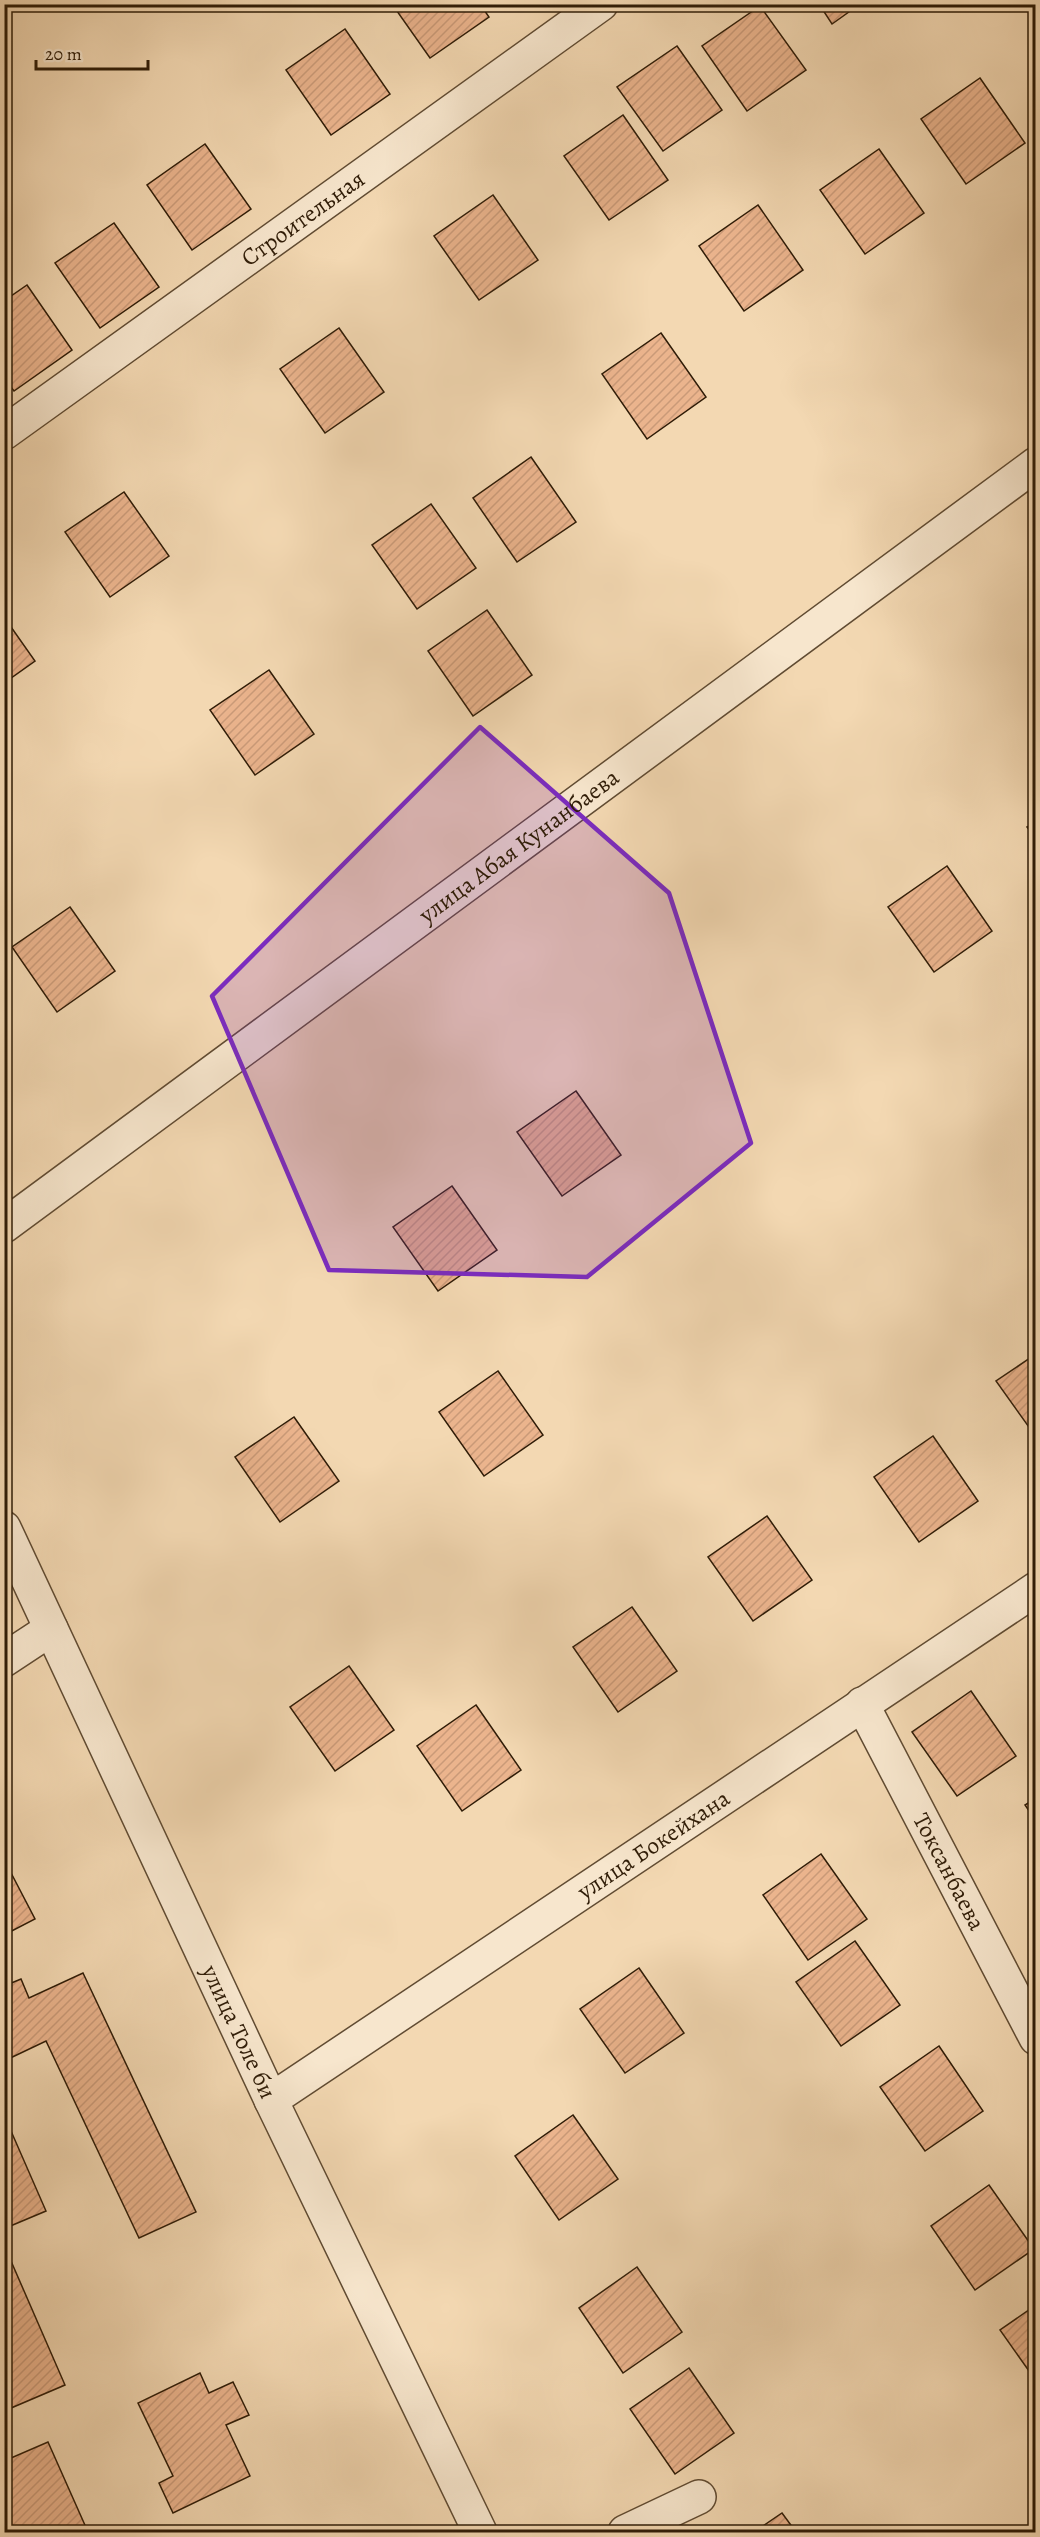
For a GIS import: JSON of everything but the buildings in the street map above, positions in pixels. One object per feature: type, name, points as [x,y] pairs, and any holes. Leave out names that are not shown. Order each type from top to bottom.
[{"type":"street","name":"Строительная","points":[[4,434],[602,4]]},
{"type":"street","name":"улица Абая Кунанбаева","points":[[4,1226],[1035,465]]},
{"type":"street","name":"улица Толе би","points":[[4,1528],[271,2100],[480,2532]]},
{"type":"street","name":"улица Бокейхана","points":[[271,2100],[1035,1589]]},
{"type":"street","points":[[4,1660],[51,1629]]},
{"type":"street","name":"Токсанбаева","points":[[862,1704],[1035,2038]]},
{"type":"street","points":[[625,2532],[699,2497]]},
{"type":"highlighted area","points":[[480,727],[669,893],[751,1143],[587,1277],[329,1270],[212,996]]}]
